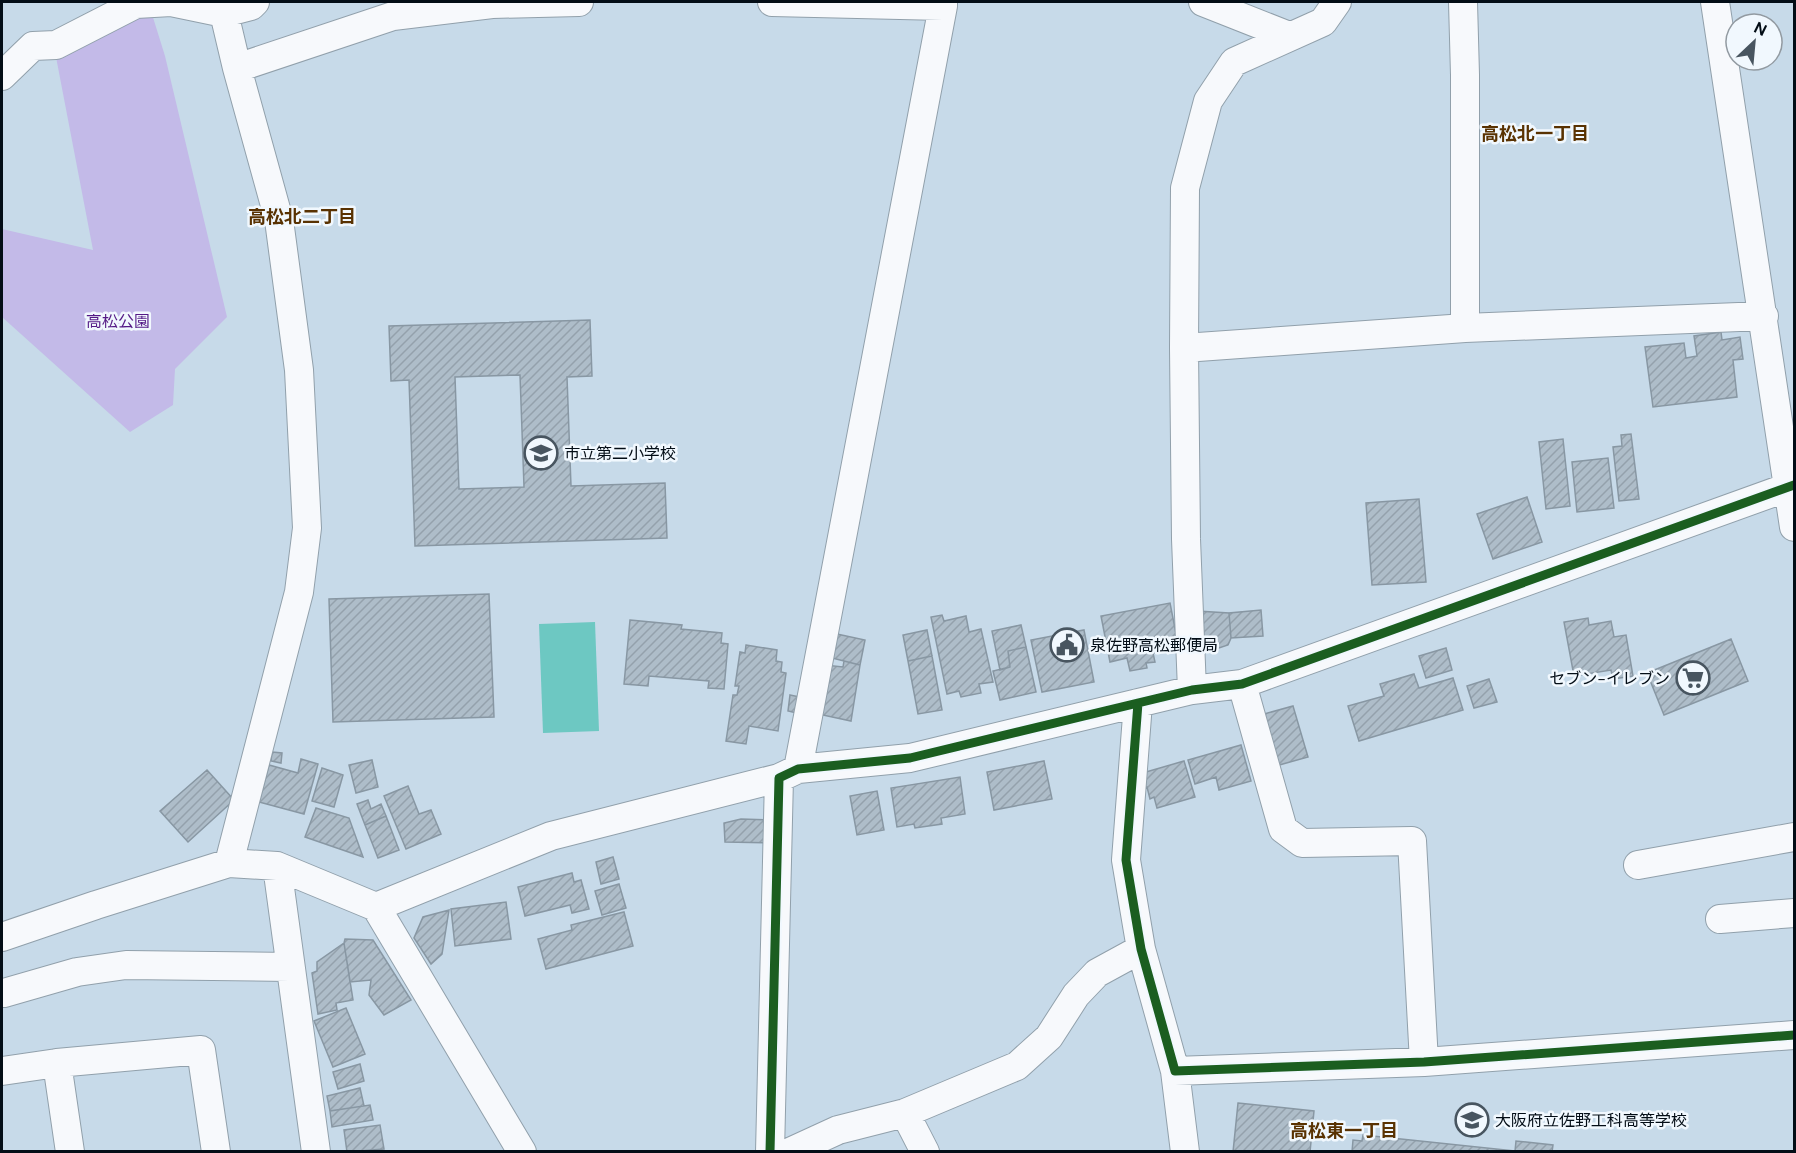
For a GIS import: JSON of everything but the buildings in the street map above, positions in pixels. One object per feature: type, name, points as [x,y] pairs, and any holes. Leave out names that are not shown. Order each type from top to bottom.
[{"type":"street","points":[[2,76],[33,46],[56,45],[136,4],[171,2],[224,13],[251,6],[255,2]]},
{"type":"street","points":[[237,68],[393,16],[492,4],[579,2]]},
{"type":"street","points":[[770,1152],[789,773],[943,4],[772,2]]},
{"type":"street","points":[[1203,2],[1289,36]]},
{"type":"street","points":[[1192,690],[1186,539],[1185,188],[1208,101],[1234,62],[1323,22],[1337,2]]},
{"type":"street","points":[[1463,2],[1465,328]]},
{"type":"street","points":[[1715,2],[1791,485],[1794,527]]},
{"type":"street","points":[[224,13],[279,220],[299,370],[307,528],[299,592],[229,863]]},
{"type":"street","points":[[1184,348],[1465,328],[1764,316]]},
{"type":"street","points":[[376,907],[551,836],[789,773],[910,758],[1192,690],[1242,684],[1791,485]]},
{"type":"street","points":[[1242,684],[1283,829],[1302,843],[1412,841],[1424,1062]]},
{"type":"street","points":[[1138,704],[1126,860],[1141,949],[1175,1071],[1185,1152]]},
{"type":"street","points":[[1638,865],[1794,837]]},
{"type":"street","points":[[2,937],[229,863],[277,866],[376,907],[522,1152]]},
{"type":"street","points":[[277,866],[316,1152]]},
{"type":"street","points":[[1720,919],[1794,913]]},
{"type":"street","points":[[790,1152],[838,1130],[905,1113],[1017,1066],[1049,1037],[1076,995],[1097,974],[1141,949]]},
{"type":"street","points":[[4,993],[77,972],[126,965],[290,967]]},
{"type":"street","points":[[1175,1071],[1424,1062],[1794,1035]]},
{"type":"street","points":[[2,1071],[57,1063],[201,1050],[216,1152]]},
{"type":"street","points":[[57,1063],[70,1152]]},
{"type":"street","points":[[905,1113],[925,1152]]},
{"type":"green space","name":"高松公園","points":[[151,11],[165,56],[227,317],[175,369],[173,405],[130,432],[2,317],[2,229],[93,250],[56,57]]},
{"type":"shaded area","points":[[595,622],[599,731],[543,733],[539,624]]},
{"type":"cycle path","points":[[770,1152],[779,778],[798,769],[910,758],[1192,690],[1242,684],[1794,485]]},
{"type":"cycle path","points":[[1138,703],[1126,860],[1141,949],[1175,1071],[1424,1062],[1794,1035]]},
{"type":"place","name":"市立第二小学校","points":[[541,453]]},
{"type":"place","name":"泉佐野高松郵便局","points":[[1067,645]]},
{"type":"place","name":"セブン-イレブン","points":[[1693,678]]},
{"type":"place","name":"大阪府立佐野工科高等学校","points":[[1472,1120]]},
{"type":"district","name":"高松北一丁目","points":[[1535,134]]},
{"type":"district","name":"高松北二丁目","points":[[302,217]]},
{"type":"district","name":"高松東一丁目","points":[[1344,1131]]}]
